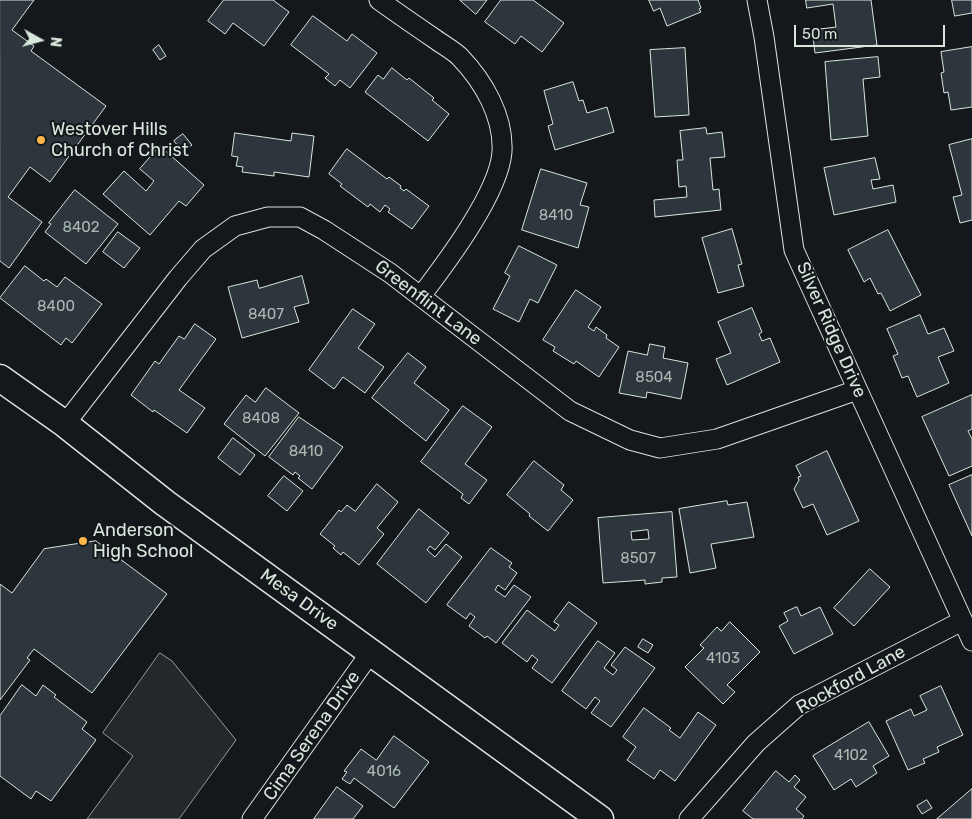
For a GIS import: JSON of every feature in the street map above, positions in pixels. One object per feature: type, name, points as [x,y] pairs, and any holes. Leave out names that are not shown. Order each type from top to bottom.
[{"type":"street","points":[[378,0],[458,56],[484,85],[500,128],[502,152],[496,176],[456,250],[420,296]]},
{"type":"street","name":"Silver Ridge Drive","points":[[757,0],[764,37],[794,250],[972,641]]},
{"type":"street","name":"Greenflint Lane","points":[[65,424],[203,249],[235,226],[268,217],[300,217],[352,248],[390,273],[570,411],[630,440],[660,448],[717,439],[857,390]]},
{"type":"street","name":"Mesa Drive","points":[[0,378],[65,424],[165,503],[600,819]]},
{"type":"street","name":"Rockford Lane","points":[[689,819],[756,743],[799,705],[962,621]]},
{"type":"street","name":"Cima Serena Drive","points":[[252,819],[371,652]]},
{"type":"shaded area","points":[[160,653],[172,661],[236,740],[179,819],[87,819],[133,756],[103,733]]},
{"type":"building","name":"Westover Hills Church of Christ","points":[[0,0],[34,0],[12,30],[34,46],[31,51],[106,106],[50,182],[30,167],[8,197],[42,222],[9,268],[0,261]]},
{"type":"building","points":[[224,0],[273,0],[289,12],[264,46],[233,23],[225,34],[208,21]]},
{"type":"building","points":[[460,0],[487,0],[476,14]]},
{"type":"building","points":[[501,0],[533,0],[564,23],[542,52],[521,36],[515,44],[485,22]]},
{"type":"building","points":[[649,0],[698,0],[701,12],[667,26],[660,8],[654,11]]},
{"type":"building","points":[[806,0],[871,0],[877,45],[815,53],[812,30],[836,27],[833,4],[807,8]]},
{"type":"building","points":[[952,0],[972,0],[972,13],[955,16]]},
{"type":"building","points":[[313,16],[347,41],[352,34],[377,53],[350,88],[340,80],[335,86],[325,78],[329,74],[291,45]]},
{"type":"building","points":[[159,45],[166,56],[160,60],[153,50]]},
{"type":"building","points":[[972,47],[972,107],[951,110],[948,92],[944,93],[941,73],[944,72],[941,52]]},
{"type":"building","points":[[685,48],[689,115],[655,117],[650,50]]},
{"type":"building","points":[[878,57],[880,77],[863,79],[868,136],[831,140],[825,62]]},
{"type":"building","points":[[392,68],[407,80],[409,78],[434,98],[432,100],[449,114],[428,141],[365,92],[378,75],[383,79]]},
{"type":"building","points":[[573,82],[579,101],[583,100],[587,113],[607,107],[614,132],[555,150],[548,126],[553,124],[544,91]]},
{"type":"building","points":[[706,128],[707,134],[722,132],[725,157],[710,158],[713,190],[719,189],[721,210],[655,217],[654,200],[687,197],[686,186],[679,187],[677,160],[683,160],[680,131]]},
{"type":"building","points":[[235,133],[291,141],[292,133],[314,136],[309,177],[274,172],[274,176],[242,172],[243,167],[236,166],[238,157],[232,156]]},
{"type":"building","points":[[183,134],[192,145],[183,152],[174,141]]},
{"type":"building","points":[[972,139],[972,220],[960,223],[953,197],[962,195],[949,145]]},
{"type":"building","points":[[160,146],[204,185],[186,206],[179,201],[150,235],[103,194],[124,171],[146,191],[154,181],[140,169]]},
{"type":"building","points":[[347,149],[387,179],[389,177],[401,186],[400,188],[404,191],[406,189],[429,206],[412,229],[388,212],[390,209],[385,205],[380,212],[370,204],[368,207],[340,186],[342,184],[329,174]]},
{"type":"building","points":[[875,158],[880,179],[871,180],[873,189],[893,185],[896,202],[834,215],[824,168]]},
{"type":"building","points":[[541,169],[587,183],[580,205],[589,207],[578,248],[522,230]]},
{"type":"building","points":[[75,190],[118,224],[86,264],[45,232],[51,224],[49,223]]},
{"type":"building","points":[[732,229],[742,264],[738,265],[744,286],[718,293],[702,238]]},
{"type":"building","points":[[888,230],[921,295],[890,311],[881,293],[878,294],[870,278],[864,282],[848,250]]},
{"type":"building","points":[[118,232],[140,248],[124,268],[103,252]]},
{"type":"building","points":[[519,246],[557,265],[538,303],[530,299],[519,322],[493,309],[510,276],[505,273]]},
{"type":"building","points":[[25,266],[44,281],[46,279],[57,287],[65,277],[102,304],[72,343],[66,338],[61,345],[0,298]]},
{"type":"building","points":[[302,276],[309,303],[294,307],[299,322],[242,338],[228,287],[257,280],[259,288]]},
{"type":"building","points":[[576,290],[601,307],[588,327],[594,331],[596,327],[607,335],[606,338],[619,347],[599,377],[576,361],[574,364],[553,351],[555,347],[543,340]]},
{"type":"building","points":[[752,308],[762,332],[759,334],[762,341],[770,338],[780,362],[727,385],[716,359],[731,353],[718,322]]},
{"type":"building","points":[[353,309],[375,324],[358,348],[384,367],[365,393],[343,377],[334,389],[309,370]]},
{"type":"building","points":[[920,315],[928,334],[944,328],[954,351],[938,357],[949,383],[917,397],[908,376],[902,378],[893,356],[898,354],[887,329]]},
{"type":"building","points":[[195,324],[216,339],[179,390],[205,408],[187,433],[154,410],[153,412],[131,395],[155,361],[159,364],[179,336],[184,339]]},
{"type":"building","points":[[650,344],[665,347],[663,358],[688,363],[681,399],[647,392],[646,398],[619,393],[628,351],[647,355]]},
{"type":"building","points":[[408,353],[426,367],[414,383],[449,410],[426,441],[372,398]]},
{"type":"building","points":[[266,388],[299,413],[265,456],[224,424],[246,395],[255,402]]},
{"type":"building","points":[[972,395],[972,429],[968,431],[972,439],[972,466],[949,476],[922,417]]},
{"type":"building","points":[[463,406],[492,427],[465,464],[487,480],[469,504],[461,498],[463,494],[421,462]]},
{"type":"building","points":[[299,417],[343,447],[312,489],[298,478],[300,476],[295,472],[293,475],[269,457]]},
{"type":"building","points":[[233,438],[255,455],[240,475],[218,458]]},
{"type":"building","points":[[827,451],[859,521],[827,535],[813,504],[803,508],[794,489],[799,480],[798,477],[801,476],[796,466]]},
{"type":"building","points":[[534,461],[564,485],[561,490],[573,500],[548,531],[507,495]]},
{"type":"building","points":[[972,475],[972,536],[949,485]]},
{"type":"building","points":[[284,476],[303,491],[287,511],[268,496]]},
{"type":"building","points":[[377,484],[398,502],[377,528],[384,534],[359,565],[343,552],[341,555],[333,548],[335,546],[320,534],[339,510],[341,512],[347,505],[355,511]]},
{"type":"building","points":[[727,501],[728,505],[747,502],[754,537],[711,544],[716,568],[690,573],[679,509]]},
{"type":"building","points":[[419,509],[449,533],[435,550],[430,546],[427,550],[435,557],[446,544],[462,557],[426,603],[377,564]]},
{"type":"building","points":[[672,512],[677,577],[662,578],[662,582],[645,584],[645,580],[603,583],[598,518]],"holes":[[[648,530],[649,539],[632,540],[631,532]]]},
{"type":"building","points":[[96,541],[167,594],[92,693],[34,649],[27,658],[30,660],[0,700],[0,584],[12,593],[44,549]]},
{"type":"building","points":[[491,548],[512,563],[509,567],[517,573],[505,590],[498,585],[495,590],[505,597],[514,585],[531,597],[496,643],[487,636],[485,638],[469,626],[475,617],[470,613],[466,619],[447,605]]},
{"type":"building","points":[[870,569],[890,587],[854,626],[834,608]]},
{"type":"building","points":[[569,602],[597,623],[552,683],[532,668],[538,660],[532,655],[527,662],[502,643],[527,610],[555,631],[559,625],[554,622]]},
{"type":"building","points":[[797,607],[801,616],[820,607],[833,634],[794,654],[779,626],[788,621],[784,613]]},
{"type":"building","points":[[730,622],[760,652],[727,685],[735,692],[723,704],[685,667],[704,648],[700,645],[717,627],[721,631]]},
{"type":"building","points":[[643,639],[653,645],[648,653],[638,647]]},
{"type":"building","points":[[598,641],[615,653],[604,668],[613,675],[617,670],[611,665],[625,647],[655,668],[611,727],[591,713],[600,701],[595,697],[586,709],[562,691]]},
{"type":"building","points":[[22,685],[36,696],[43,685],[56,695],[54,697],[87,722],[82,729],[96,740],[51,801],[36,791],[31,799],[0,776],[0,716]]},
{"type":"building","points":[[941,686],[963,735],[937,747],[939,752],[923,759],[925,763],[908,770],[886,721],[911,709],[914,716],[927,710],[920,696]]},
{"type":"building","points":[[644,708],[671,728],[669,730],[680,738],[698,712],[716,725],[675,781],[660,770],[654,779],[627,760],[636,747],[623,737]]},
{"type":"building","points":[[869,722],[889,756],[873,766],[877,773],[856,787],[851,779],[834,790],[813,756]]},
{"type":"building","points":[[394,736],[429,762],[394,808],[354,778],[350,784],[342,779],[347,772],[344,771],[361,749],[376,760]]},
{"type":"building","points":[[776,771],[789,782],[795,775],[800,780],[794,787],[806,797],[796,809],[804,816],[802,819],[753,819],[743,811]]},
{"type":"building","points":[[337,787],[363,806],[353,819],[314,819]]},
{"type":"building","points":[[972,789],[972,819],[937,819]]},
{"type":"building","points":[[927,800],[932,808],[922,814],[917,806]]},
{"type":"place","name":"Westover Hills Church of Christ","points":[[41,140]]},
{"type":"place","name":"Anderson High School","points":[[83,541]]}]
